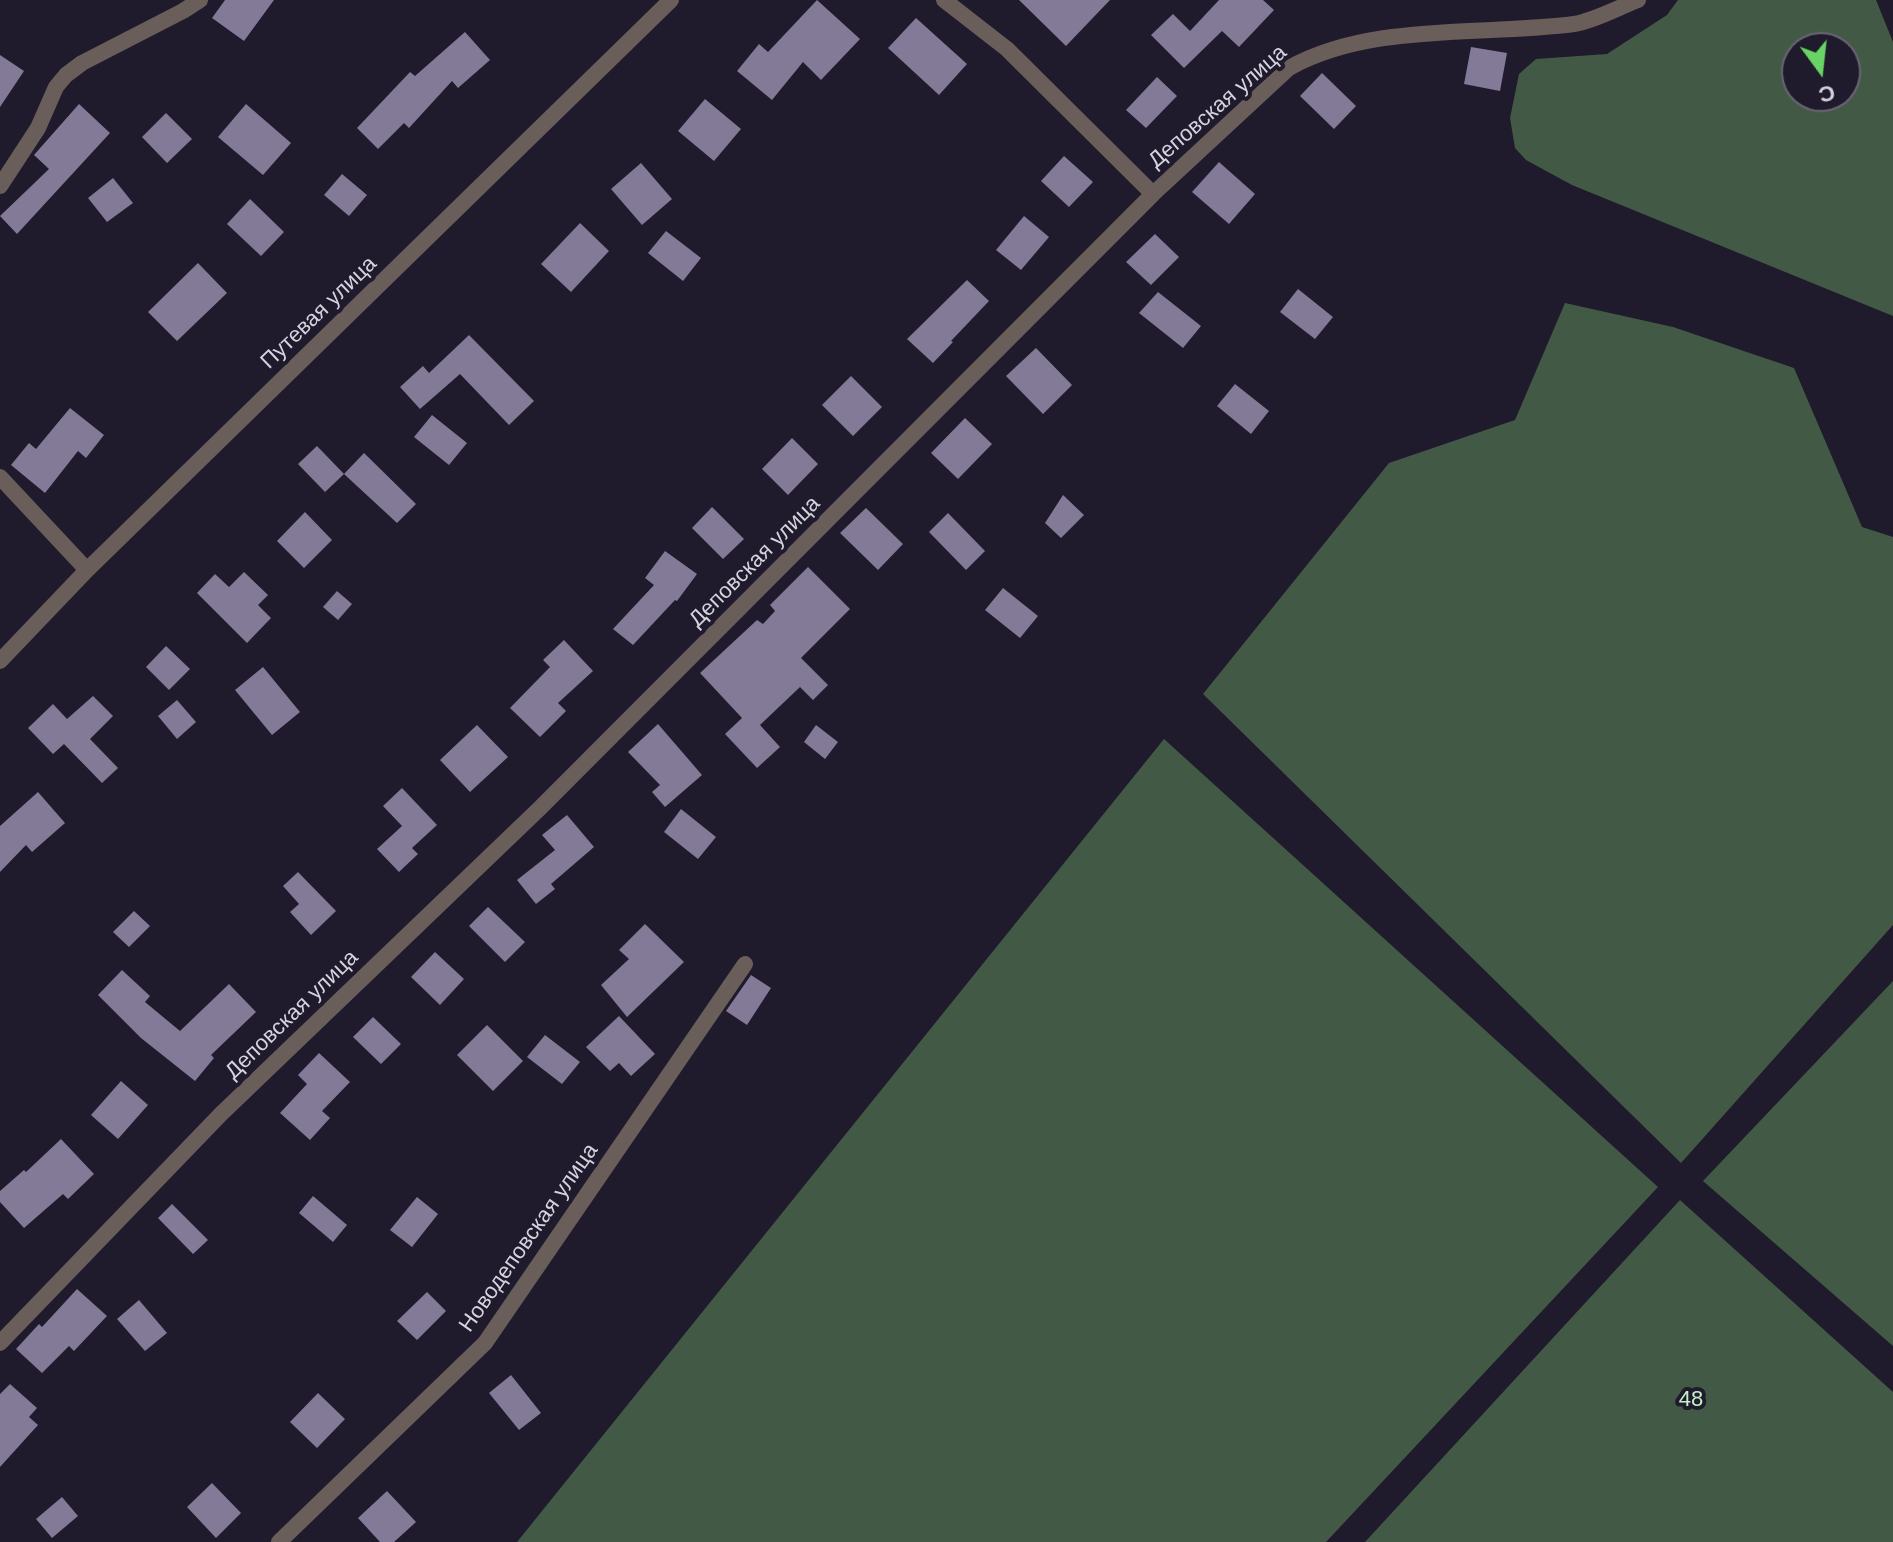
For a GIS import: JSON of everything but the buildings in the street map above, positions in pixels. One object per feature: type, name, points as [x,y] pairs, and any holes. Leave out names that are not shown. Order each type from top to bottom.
[{"type":"street","points":[[0,186],[38,128],[56,87],[66,75],[82,63],[200,0]]},
{"type":"street","name":"Путевая улица","points":[[0,661],[87,570],[671,0]]},
{"type":"street","points":[[944,0],[1007,49],[1153,194]]},
{"type":"street","name":"Деповская улица","points":[[0,1343],[221,1114],[539,809],[1153,194],[1289,68],[1310,56],[1388,38],[1578,23],[1638,0]]},
{"type":"street","points":[[0,477],[87,570]]},
{"type":"street","name":"Новодеповская улица","points":[[279,1542],[485,1343],[745,964]]},
{"type":"green space","points":[[1678,0],[1876,0],[1893,42],[1893,316],[1572,185],[1526,160],[1515,148],[1510,118],[1519,74],[1536,59],[1607,54],[1667,15]]},
{"type":"green space","points":[[1565,303],[1673,327],[1794,368],[1862,527],[1893,537],[1893,925],[1681,1163],[1203,694],[1389,463],[1515,420]]},
{"type":"green space","points":[[1164,739],[1658,1187],[1326,1542],[517,1542]]},
{"type":"green space","points":[[1893,981],[1893,1346],[1703,1181]]},
{"type":"green space","name":"48","points":[[1680,1200],[1893,1392],[1893,1542],[1365,1542]]}]
